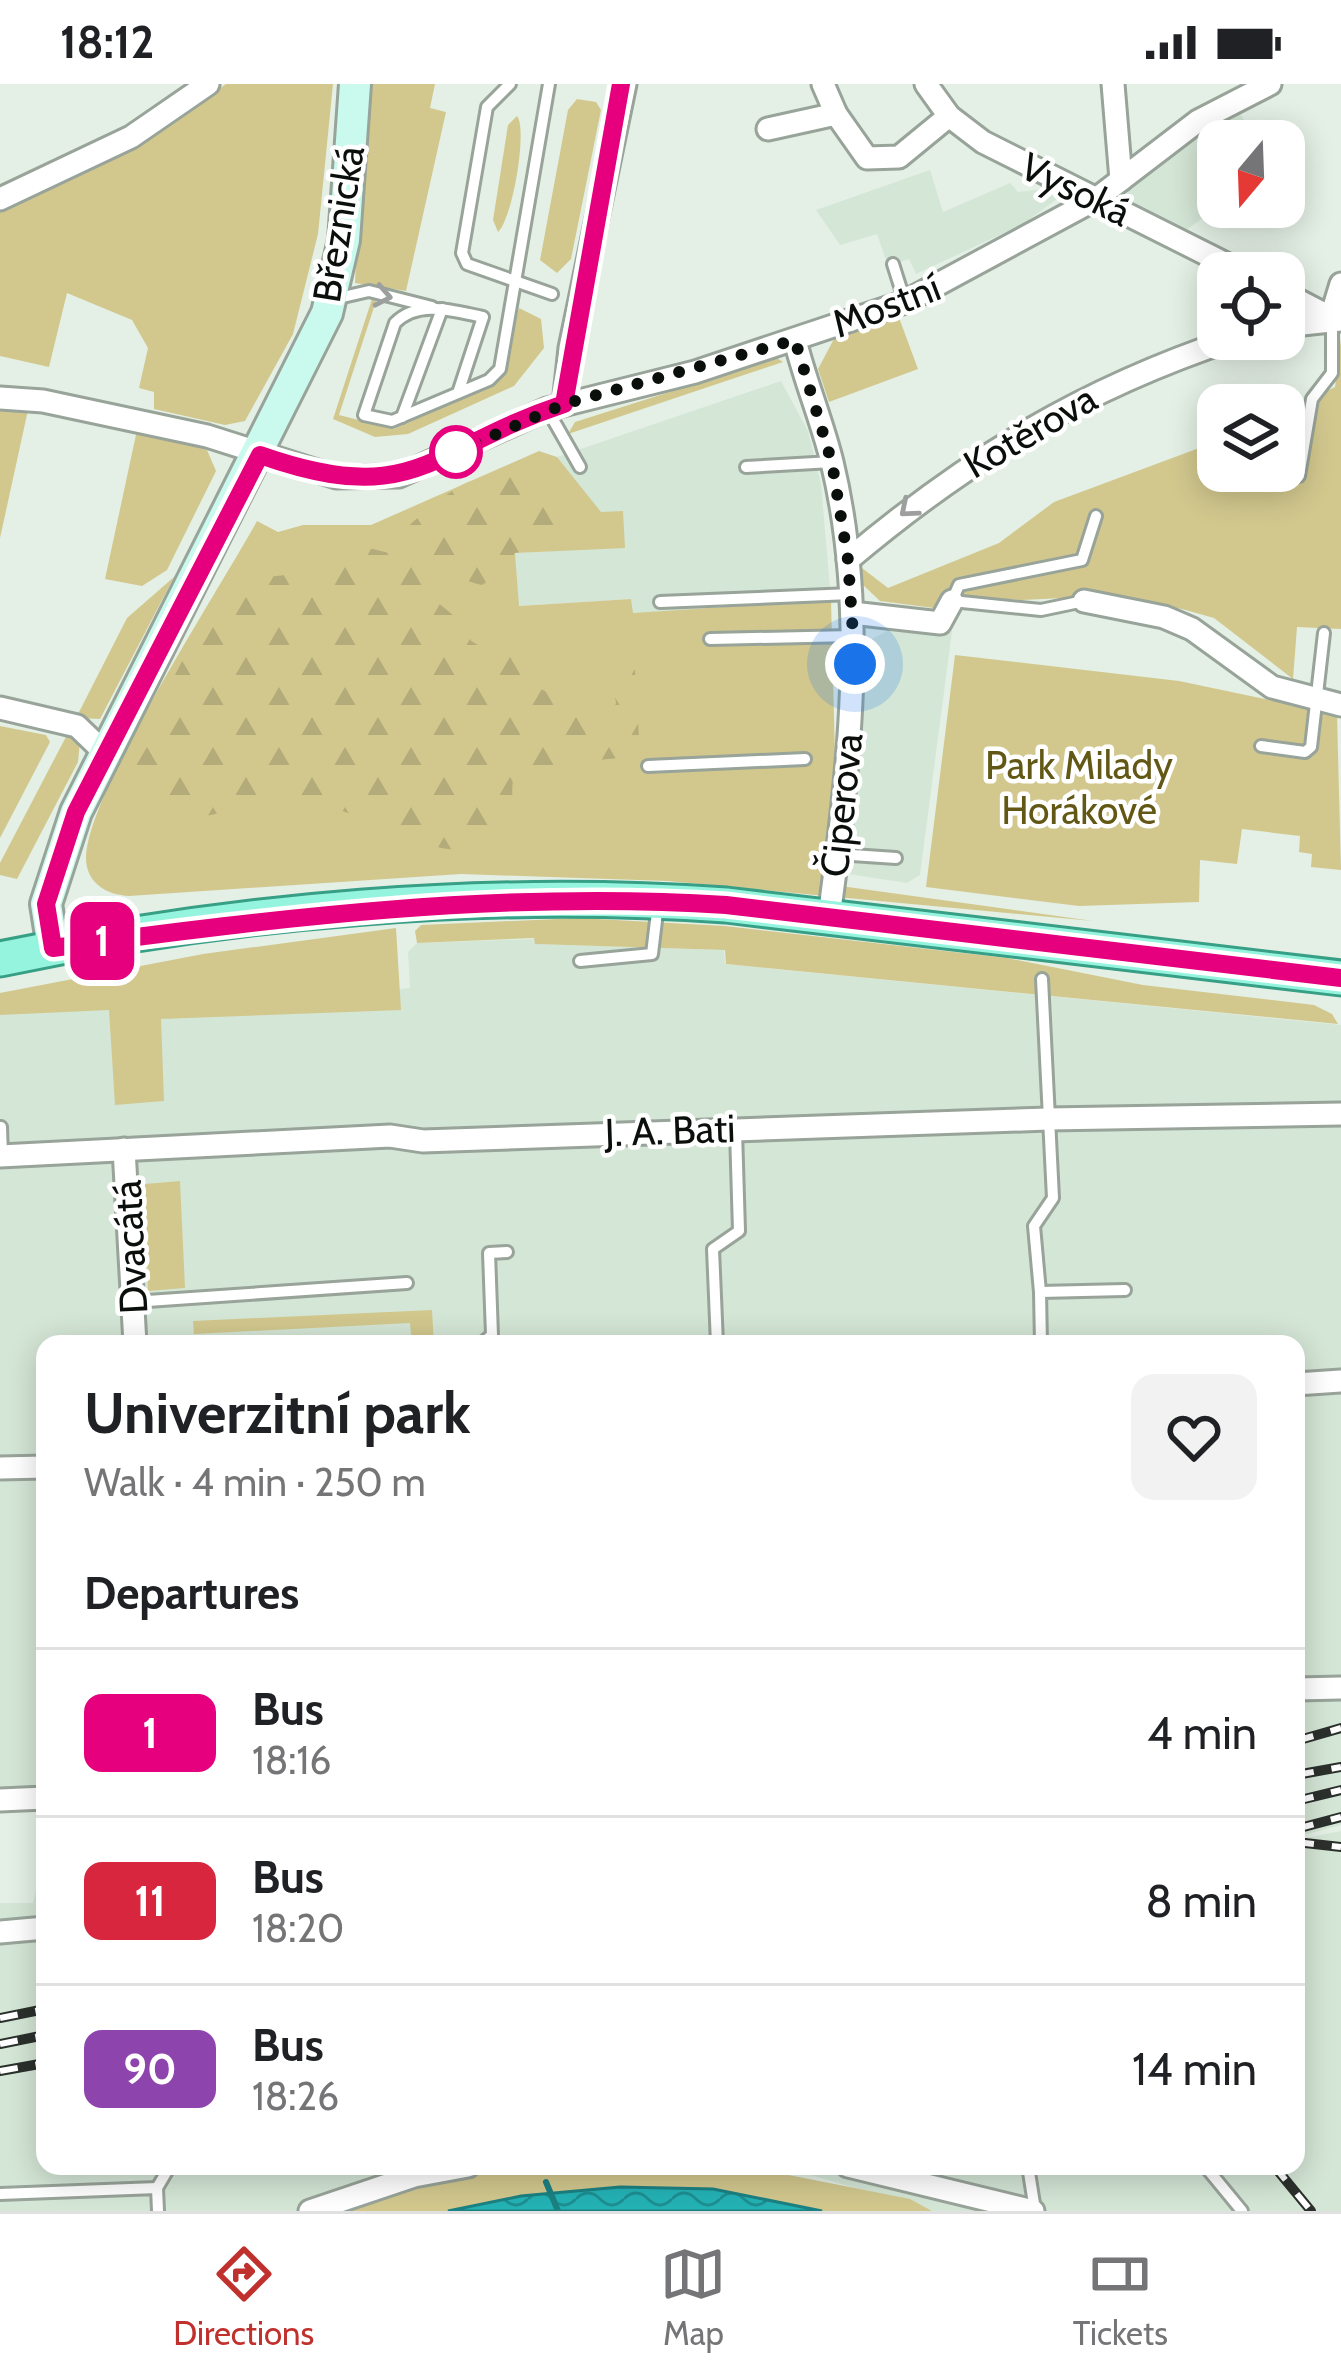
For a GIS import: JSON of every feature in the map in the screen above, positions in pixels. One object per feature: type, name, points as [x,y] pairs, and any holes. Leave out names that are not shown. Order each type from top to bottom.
[{"type":"main road","name":"Březnická","points":[[53,948],[46,921],[49,887],[105,753],[260,455],[331,300],[344,240],[355,84]]},
{"type":"main road","points":[[0,959],[256,920],[467,901],[658,901],[1341,979]]},
{"type":"main road","points":[[0,949],[53,948]]},
{"type":"street","points":[[0,200],[131,137],[208,84]]},
{"type":"street","points":[[555,407],[624,84]]},
{"type":"street","points":[[824,84],[836,115],[867,158],[898,157],[949,116]]},
{"type":"street","name":"Vysoká","points":[[926,84],[949,116],[1022,164],[1202,252]]},
{"type":"street","points":[[1113,84],[1121,180]]},
{"type":"street","name":"Mostní","points":[[0,398],[127,418],[336,477],[386,478],[422,469],[555,407],[795,340],[905,302],[1096,199],[1198,121],[1270,84]]},
{"type":"street","points":[[768,128],[836,115]]},
{"type":"street","points":[[1336,319],[1341,284]]},
{"type":"street","points":[[1305,304],[1336,319]]},
{"type":"street","points":[[1305,323],[1336,319]]},
{"type":"street","name":"Čiperova","points":[[795,340],[832,463],[852,614],[829,917]]},
{"type":"street","name":"Kotěrova","points":[[848,560],[938,484],[1036,422],[1107,387],[1197,353]]},
{"type":"street","points":[[852,614],[940,623],[952,601]]},
{"type":"street","points":[[1084,601],[1164,617],[1192,629],[1272,687],[1341,705]]},
{"type":"street","points":[[0,708],[77,726],[105,753]]},
{"type":"street","name":"J. A. Bati","points":[[1,1156],[736,1128],[1341,1114]]},
{"type":"street","name":"Dvacátá","points":[[124,1149],[135,1335]]},
{"type":"street","points":[[1305,1383],[1341,1381]]},
{"type":"street","points":[[0,1468],[36,1467]]},
{"type":"street","points":[[1305,1689],[1341,1688]]},
{"type":"street","points":[[0,1800],[36,1798]]},
{"type":"street","points":[[0,1932],[36,1929]]},
{"type":"street","points":[[310,2211],[419,2175]]},
{"type":"street","points":[[877,2175],[961,2201],[1034,2211]]},
{"type":"lane","points":[[510,84],[488,107],[462,253],[467,263],[552,294]]},
{"type":"lane","points":[[439,308],[404,315],[395,323],[364,415],[384,420],[402,417],[489,380],[500,369],[549,84]]},
{"type":"lane","points":[[893,264],[905,302]]},
{"type":"lane","points":[[331,300],[369,291],[483,317],[458,393]]},
{"type":"lane","points":[[402,417],[439,308]]},
{"type":"lane","points":[[1305,440],[1312,399],[1332,373],[1336,319]]},
{"type":"lane","points":[[555,407],[580,467]]},
{"type":"lane","points":[[746,466],[832,463]]},
{"type":"lane","points":[[1084,601],[1041,610],[952,601],[958,584],[1082,560],[1096,516]]},
{"type":"lane","points":[[660,602],[852,614]]},
{"type":"lane","points":[[710,639],[852,614]]},
{"type":"lane","points":[[1261,746],[1305,752],[1312,747],[1324,633]]},
{"type":"lane","points":[[648,766],[805,759]]},
{"type":"lane","points":[[837,854],[896,858]]},
{"type":"lane","points":[[580,961],[652,954],[658,901]]},
{"type":"lane","points":[[1041,1335],[1034,1226],[1053,1198],[1042,979]]},
{"type":"lane","points":[[1,1127],[1,1156]]},
{"type":"lane","points":[[717,1335],[713,1249],[739,1231],[736,1128]]},
{"type":"lane","points":[[492,1335],[489,1253],[507,1252]]},
{"type":"lane","points":[[133,1302],[407,1283]]},
{"type":"lane","points":[[1040,1292],[1125,1289]]},
{"type":"lane","points":[[158,2211],[157,2188],[165,2175]]},
{"type":"lane","points":[[1029,2175],[1034,2211]]},
{"type":"lane","points":[[1212,2175],[1242,2211]]},
{"type":"lane","points":[[0,2194],[157,2188]]},
{"type":"shaded area","points":[[1238,111],[1244,120],[1224,120]]},
{"type":"shaded area","points":[[1197,137],[1197,222],[1182,233],[1123,202],[1135,177]]},
{"type":"shaded area","points":[[930,170],[943,212],[1010,183],[1018,192],[1043,189],[1057,199],[1023,224],[916,274],[909,259],[888,266],[877,234],[840,245],[816,210]]},
{"type":"shaded area","points":[[781,381],[808,431],[821,484],[831,600],[770,608],[632,613],[631,599],[518,606],[515,553],[619,547],[557,457]]},
{"type":"shaded area","points":[[947,627],[952,631],[920,875],[907,883],[842,873],[857,668],[870,640],[889,630]]},
{"type":"shaded area","points":[[534,939],[536,944],[724,950],[725,964],[1341,1025],[1341,1825],[1305,1835],[1305,1335],[36,1335],[36,1792],[0,1794],[0,1008],[130,990],[160,1019],[410,988],[408,952],[417,943]]},
{"type":"shaded area","points":[[1341,1831],[1341,2211],[933,2211],[811,2175],[1305,2175],[1305,1838]]},
{"type":"shaded area","points":[[36,1891],[36,2175],[462,2175],[338,2211],[0,2211],[0,1903],[33,1903]]},
{"type":"green space","points":[[226,84],[333,84],[318,234],[293,334],[245,421],[225,425],[154,409],[154,392],[139,388],[148,348],[132,320],[67,293],[49,367],[0,356],[0,209],[125,154]]},
{"type":"green space","points":[[364,84],[435,84],[430,108],[446,112],[406,291],[355,283]]},
{"type":"green space","points":[[577,99],[596,102],[601,110],[571,259],[557,273],[540,260],[568,110]]},
{"type":"green space","points":[[517,116],[521,138],[517,175],[498,232],[493,220],[508,125]]},
{"type":"green space","points":[[372,299],[376,301],[339,415],[394,429],[500,379],[519,308],[541,319],[544,348],[514,386],[408,434],[375,437],[333,419]]},
{"type":"green space","points":[[898,315],[918,369],[829,402],[818,369],[835,337]]},
{"type":"green space","points":[[1341,338],[1341,629],[1297,627],[1293,679],[1214,618],[1182,609],[1104,596],[1022,600],[950,596],[934,608],[880,601],[861,583],[862,568],[888,588],[999,543],[1054,502],[1197,449],[1197,492],[1305,492],[1305,418],[1312,398],[1335,387]]},
{"type":"green space","points":[[777,358],[783,362],[568,434],[575,422]]},
{"type":"green space","points":[[0,409],[28,410],[0,538]]},
{"type":"green space","points":[[137,430],[207,450],[216,471],[167,570],[142,586],[105,579]]},
{"type":"green space","points":[[539,451],[557,457],[601,512],[623,511],[625,548],[515,553],[519,606],[631,599],[633,613],[831,600],[835,756],[826,884],[1093,921],[667,881],[461,874],[129,896],[94,881],[86,858],[108,787],[158,690],[257,521],[278,532],[303,525],[371,525]]},
{"type":"green space","points":[[527,471],[548,474],[585,523],[571,543],[515,553],[502,572],[482,585],[427,560],[406,557],[471,641],[483,648],[523,642],[540,665],[539,688],[582,711],[587,742],[605,734],[616,703],[610,665],[634,652],[640,756],[598,760],[586,744],[569,762],[515,772],[509,832],[493,845],[469,850],[419,842],[315,802],[272,801],[181,818],[145,804],[133,785],[139,754],[204,619],[220,608],[236,581],[301,573],[365,547],[389,553],[412,523],[463,485]]},
{"type":"green space","points":[[174,577],[100,719],[76,718],[127,618]]},
{"type":"green space","name":"Park Milady Horákové","points":[[955,655],[1179,681],[1337,714],[1341,870],[1311,867],[1312,854],[1299,852],[1300,836],[1242,829],[1237,864],[1200,860],[1199,902],[1079,906],[926,887]]},
{"type":"green space","points":[[0,726],[46,735],[50,742],[0,838]]},
{"type":"green space","points":[[69,731],[80,741],[78,762],[17,879],[0,875],[0,863]]},
{"type":"green space","points":[[579,918],[725,926],[1007,958],[1143,985],[1314,1005],[1332,1014],[1338,1024],[726,964],[725,950],[535,944],[534,938],[417,943],[415,931],[421,925]]},
{"type":"green space","points":[[396,928],[401,1010],[161,1019],[164,1101],[115,1105],[109,1010],[0,1015],[0,993],[203,954]]},
{"type":"green space","points":[[180,1181],[185,1288],[148,1291],[145,1184]]},
{"type":"green space","points":[[432,1310],[433,1335],[411,1335],[410,1323],[194,1334],[193,1321]]},
{"type":"green space","points":[[468,2175],[789,2175],[910,2199],[932,2211],[336,2211]]},
{"type":"water","points":[[620,2187],[713,2189],[822,2211],[448,2211],[521,2196]]},
{"type":"waterway","points":[[546,2182],[558,2211]]},
{"type":"railway","points":[[1305,1738],[1341,1728]]},
{"type":"railway","points":[[1305,1773],[1341,1767]]},
{"type":"railway","points":[[1305,1799],[1341,1790]]},
{"type":"railway","points":[[1305,1827],[1341,1817]]},
{"type":"railway","points":[[1305,1843],[1341,1847]]},
{"type":"railway","points":[[0,2018],[36,2011]]},
{"type":"railway","points":[[0,2044],[36,2037]]},
{"type":"railway","points":[[0,2071],[36,2065]]},
{"type":"railway","points":[[1281,2175],[1311,2211]]},
{"type":"bus line","name":"1","points":[[621,84],[625,85],[570,348],[564,404],[400,476],[355,480],[260,455],[76,812],[46,904],[53,948],[256,920],[404,906],[488,899],[624,899],[726,905],[1341,978]]},
{"type":"route","points":[[456,452],[564,404],[695,372],[795,340],[832,463],[848,560],[855,664]]}]
